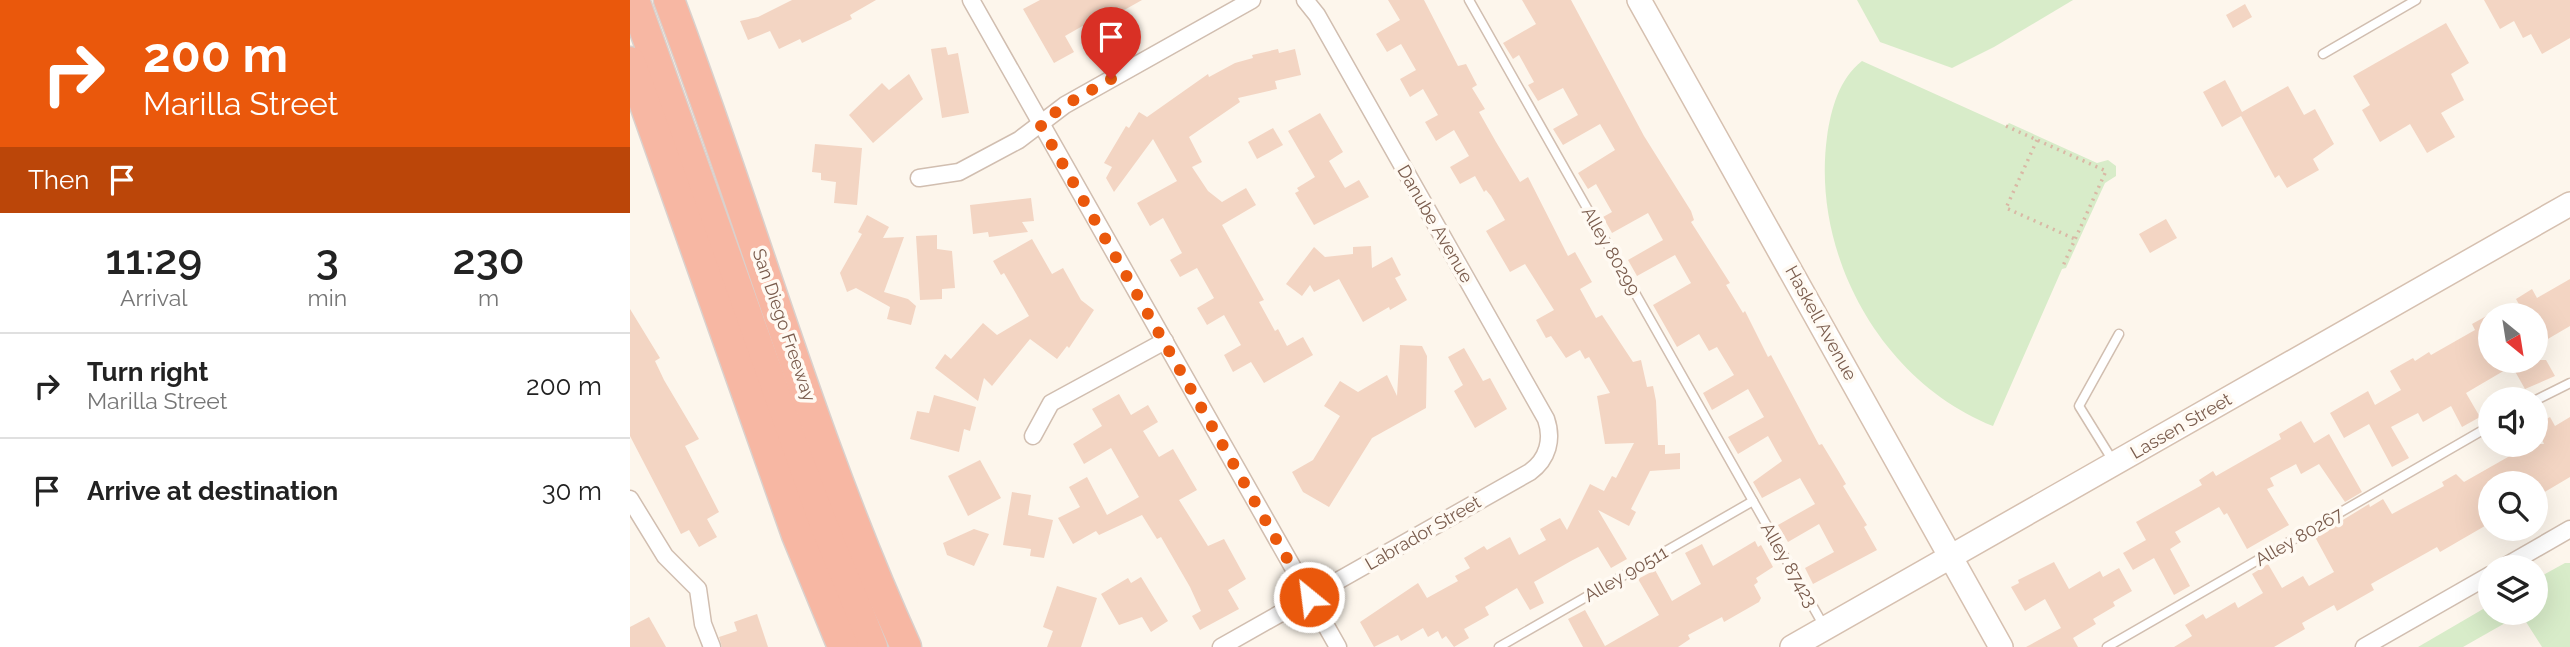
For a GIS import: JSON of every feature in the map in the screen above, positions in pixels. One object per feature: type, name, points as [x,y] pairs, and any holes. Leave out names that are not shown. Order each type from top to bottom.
[{"type":"highway","points":[[635,0],[801,466],[872,647]]},
{"type":"highway","points":[[650,0],[840,541],[884,647]]},
{"type":"highway","name":"San Diego Freeway","points":[[669,0],[835,471],[906,647]]},
{"type":"highway","points":[[630,62],[797,535],[843,647]]},
{"type":"main road","name":"Haskell Avenue","points":[[1639,0],[2001,647]]},
{"type":"main road","name":"Lassen Street","points":[[1792,647],[2570,204]]},
{"type":"street","points":[[971,0],[1338,647]]},
{"type":"street","points":[[919,178],[959,172],[1019,140],[1065,105],[1252,0]]},
{"type":"street","name":"Danube Avenue","points":[[1305,0],[1317,15],[1546,418],[1549,437],[1546,453]]},
{"type":"street","points":[[1033,436],[1051,404],[1165,341]]},
{"type":"street","name":"Labrador Street","points":[[1221,647],[1530,472],[1546,453]]},
{"type":"street","points":[[630,499],[665,556],[698,589],[702,624],[712,647]]},
{"type":"street","points":[[2525,555],[2570,529]]},
{"type":"street","points":[[2364,647],[2478,582]]},
{"type":"lane","name":"Alley 80299","points":[[1469,0],[1754,501]]},
{"type":"lane","points":[[2323,54],[2416,0]]},
{"type":"lane","points":[[2115,464],[2079,406],[2119,334]]},
{"type":"lane","points":[[2548,394],[2570,383]]},
{"type":"lane","name":"Alley 80267","points":[[2107,647],[2478,433]]},
{"type":"lane","name":"Alley 87423","points":[[1754,501],[1825,628]]},
{"type":"lane","name":"Alley 90511","points":[[1499,647],[1754,501]]},
{"type":"path","points":[[2006,126],[2106,171],[2062,268]]},
{"type":"path","points":[[2037,140],[2006,208],[2075,239]]},
{"type":"green space","points":[[1857,0],[2073,0],[1994,47],[1952,68],[1880,42]]},
{"type":"green space","points":[[1862,61],[2006,126],[2009,123],[2097,163],[2108,160],[2116,166],[2116,176],[2105,183],[2066,268],[2062,269],[1993,426],[1953,406],[1918,379],[1887,346],[1862,309],[1843,269],[1831,226],[1825,181],[1827,137],[1837,95],[1847,77]]},
{"type":"green space","points":[[2570,563],[2570,647],[2542,647],[2528,625],[2548,625],[2548,572]]},
{"type":"green space","points":[[2478,612],[2478,625],[2502,625],[2463,647],[2418,647]]},
{"type":"building","points":[[792,0],[876,0],[850,15],[852,19],[802,43],[800,39],[779,49],[770,31],[748,40],[740,21],[758,17]]},
{"type":"building","points":[[1040,0],[1142,0],[1096,26],[1093,20],[1065,36],[1074,52],[1054,63],[1023,9]]},
{"type":"building","points":[[1388,0],[1424,0],[1458,66],[1466,64],[1477,85],[1472,88],[1485,109],[1479,112],[1496,142],[1520,182],[1528,177],[1568,256],[1575,252],[1592,282],[1580,289],[1596,318],[1602,315],[1633,362],[1641,360],[1647,387],[1653,386],[1656,401],[1658,445],[1665,445],[1665,454],[1680,453],[1680,469],[1650,471],[1631,509],[1636,512],[1629,526],[1598,510],[1627,559],[1611,568],[1598,547],[1571,561],[1534,582],[1544,603],[1530,610],[1517,588],[1485,607],[1489,615],[1464,629],[1469,638],[1454,647],[1446,636],[1442,639],[1438,631],[1428,637],[1423,628],[1401,641],[1398,635],[1374,647],[1360,622],[1418,583],[1427,598],[1458,581],[1455,576],[1470,568],[1464,558],[1484,546],[1487,550],[1510,537],[1519,555],[1546,540],[1540,529],[1554,521],[1560,518],[1567,530],[1590,484],[1604,491],[1612,476],[1616,478],[1634,443],[1605,444],[1597,396],[1610,393],[1589,357],[1585,359],[1580,350],[1566,358],[1551,336],[1546,338],[1536,320],[1554,310],[1525,264],[1510,272],[1486,231],[1505,220],[1475,176],[1460,184],[1450,167],[1469,156],[1454,130],[1436,141],[1425,122],[1438,115],[1423,89],[1410,97],[1400,79],[1416,70],[1401,44],[1387,52],[1376,34],[1400,20]]},
{"type":"building","points":[[1522,0],[1571,0],[1644,136],[1691,211],[1694,220],[1691,222],[1730,283],[1726,285],[1743,313],[1745,311],[1768,357],[1771,355],[1819,445],[1822,444],[1846,484],[1843,486],[1867,525],[1864,527],[1877,550],[1813,584],[1805,568],[1834,552],[1819,524],[1788,542],[1778,525],[1815,504],[1800,478],[1762,498],[1753,482],[1782,461],[1768,436],[1738,454],[1728,437],[1764,417],[1748,389],[1712,410],[1703,393],[1734,375],[1717,347],[1709,351],[1699,334],[1677,347],[1653,305],[1691,283],[1675,255],[1637,276],[1628,260],[1663,240],[1648,213],[1612,233],[1603,217],[1612,212],[1596,184],[1588,189],[1578,173],[1615,150],[1600,124],[1563,145],[1553,129],[1578,115],[1563,88],[1538,101],[1528,85],[1534,82],[1519,55],[1513,59],[1503,43],[1536,24]]},
{"type":"building","points":[[2484,0],[2570,0],[2570,38],[2542,54],[2531,34],[2523,38],[2514,21],[2500,29]]},
{"type":"building","points":[[2245,4],[2252,17],[2233,28],[2226,15]]},
{"type":"building","points":[[2446,23],[2469,63],[2451,74],[2464,100],[2441,113],[2455,137],[2427,153],[2410,124],[2380,142],[2362,110],[2370,105],[2353,76]]},
{"type":"building","points":[[946,47],[948,55],[958,53],[969,113],[942,118],[931,49]]},
{"type":"building","points":[[1278,49],[1279,53],[1295,49],[1301,75],[1275,81],[1277,89],[1238,98],[1240,102],[1189,137],[1202,162],[1192,167],[1208,191],[1222,202],[1246,188],[1256,205],[1222,225],[1264,300],[1259,302],[1275,331],[1278,329],[1287,346],[1303,337],[1313,355],[1264,383],[1251,362],[1233,372],[1224,355],[1241,345],[1224,315],[1207,325],[1197,308],[1214,298],[1197,268],[1180,277],[1170,260],[1182,253],[1163,218],[1150,226],[1137,203],[1177,181],[1153,139],[1114,192],[1106,178],[1112,167],[1104,163],[1126,126],[1129,128],[1139,112],[1147,117],[1208,74],[1209,77],[1235,63],[1253,58],[1252,55]]},
{"type":"building","points":[[909,74],[923,99],[873,143],[849,115],[882,83],[889,90]]},
{"type":"building","points":[[2225,80],[2242,112],[2288,86],[2304,115],[2315,109],[2334,144],[2313,159],[2319,170],[2287,188],[2279,175],[2275,178],[2241,116],[2222,127],[2203,92]]},
{"type":"building","points":[[1320,113],[1343,152],[1329,161],[1345,188],[1359,180],[1369,197],[1314,225],[1295,193],[1299,191],[1297,188],[1315,177],[1288,131]]},
{"type":"building","points":[[1273,128],[1283,145],[1257,159],[1248,142]]},
{"type":"building","points":[[815,144],[862,148],[857,205],[834,203],[836,182],[821,180],[821,173],[812,172]]},
{"type":"building","points":[[1031,198],[1034,221],[1022,222],[1028,232],[989,237],[988,232],[973,234],[970,205]]},
{"type":"building","points":[[867,215],[889,227],[883,238],[904,237],[884,292],[908,299],[916,306],[911,325],[887,319],[890,307],[856,288],[847,292],[840,273],[862,234],[858,232]]},
{"type":"building","points":[[2166,219],[2177,238],[2150,253],[2139,234]]},
{"type":"building","points":[[937,235],[937,249],[952,251],[955,288],[942,289],[942,299],[920,300],[916,236]]},
{"type":"building","points":[[1032,239],[1052,274],[1063,268],[1081,300],[1094,310],[1069,348],[1067,346],[1057,359],[1030,339],[992,386],[984,378],[978,401],[935,368],[945,354],[951,359],[983,323],[997,335],[1029,316],[1004,273],[1001,275],[993,261]]},
{"type":"building","points":[[1371,246],[1372,268],[1392,257],[1401,275],[1395,278],[1407,300],[1390,310],[1389,307],[1363,322],[1339,279],[1314,292],[1310,285],[1302,296],[1286,284],[1314,247],[1325,257],[1353,254],[1353,247]]},
{"type":"building","points":[[2570,279],[2570,326],[2548,339],[2548,303],[2518,303],[2516,299],[2532,289],[2537,298]]},
{"type":"building","points":[[630,309],[660,358],[655,361],[664,380],[699,439],[685,446],[719,512],[707,519],[717,537],[699,547],[689,530],[681,534],[630,436]]},
{"type":"building","points":[[2478,321],[2478,373],[2500,373],[2466,393],[2478,418],[2462,427],[2451,406],[2423,422],[2418,413],[2391,427],[2409,458],[2392,467],[2369,424],[2344,438],[2330,413],[2368,391],[2375,405],[2401,390],[2390,371],[2413,358],[2415,361],[2429,352],[2431,355],[2475,330],[2472,324]]},
{"type":"building","points":[[1400,345],[1422,346],[1427,356],[1426,408],[1372,438],[1329,507],[1303,492],[1292,472],[1313,460],[1340,416],[1324,406],[1340,381],[1358,392],[1387,375],[1397,396]]},
{"type":"building","points":[[1464,348],[1483,381],[1490,378],[1507,409],[1475,428],[1454,391],[1463,385],[1448,357]]},
{"type":"building","points":[[2548,364],[2555,376],[2524,387],[2516,373],[2548,373]]},
{"type":"building","points":[[1119,394],[1131,415],[1148,405],[1158,422],[1143,431],[1159,457],[1173,449],[1197,490],[1179,500],[1208,546],[1224,539],[1246,579],[1228,590],[1239,609],[1200,630],[1192,616],[1201,611],[1190,587],[1161,537],[1157,539],[1142,515],[1099,535],[1096,531],[1073,544],[1058,518],[1080,507],[1069,487],[1087,477],[1107,515],[1139,497],[1111,448],[1084,464],[1073,444],[1102,426],[1092,409]]},
{"type":"building","points":[[934,395],[976,407],[970,431],[964,429],[959,452],[910,439],[917,411],[929,413]]},
{"type":"building","points":[[2550,417],[2555,426],[2570,417],[2570,477],[2548,490],[2548,471],[2483,471],[2508,457],[2548,457]]},
{"type":"building","points":[[2301,421],[2314,443],[2329,434],[2362,492],[2345,502],[2319,464],[2301,474],[2296,464],[2270,478],[2274,486],[2267,489],[2289,525],[2247,549],[2227,513],[2224,515],[2219,507],[2175,532],[2181,542],[2170,549],[2190,586],[2174,595],[2154,558],[2133,570],[2123,553],[2146,540],[2136,522],[2202,485],[2199,480],[2213,471],[2216,476],[2281,439],[2279,434]]},
{"type":"building","points":[[980,460],[1001,498],[968,516],[948,476]]},
{"type":"building","points":[[2456,474],[2464,482],[2478,474],[2478,530],[2440,552],[2437,547],[2371,584],[2374,590],[2337,611],[2334,605],[2302,623],[2305,629],[2274,647],[2174,647],[2192,636],[2185,625],[2203,614],[2206,619],[2235,602],[2238,608],[2263,593],[2252,574],[2268,564],[2282,588],[2303,576],[2309,586],[2334,572],[2315,537],[2369,504],[2370,507],[2383,499],[2392,514],[2444,486],[2442,482]]},
{"type":"building","points":[[1012,492],[1031,495],[1028,515],[1053,520],[1044,558],[1030,556],[1031,549],[1003,545]]},
{"type":"building","points":[[974,529],[989,534],[974,566],[947,555],[943,543]]},
{"type":"building","points":[[1755,541],[1758,547],[1761,545],[1773,567],[1756,578],[1758,582],[1754,585],[1761,598],[1759,602],[1724,622],[1722,617],[1688,635],[1690,639],[1678,647],[1583,647],[1568,619],[1585,610],[1605,646],[1659,615],[1638,579],[1655,570],[1672,601],[1701,584],[1685,553],[1702,544],[1713,566]]},
{"type":"building","points":[[2054,562],[2069,589],[2100,571],[2103,577],[2119,568],[2132,591],[2113,602],[2115,606],[2093,619],[2096,624],[2073,638],[2078,647],[2026,647],[2061,628],[2045,599],[2025,611],[2011,587],[2019,583],[2018,580]]},
{"type":"building","points":[[1141,577],[1168,621],[1151,632],[1142,617],[1119,625],[1101,594],[1128,578],[1131,583]]},
{"type":"building","points":[[1057,586],[1097,598],[1081,647],[1047,647],[1053,631],[1043,627]]},
{"type":"building","points":[[757,614],[768,647],[722,647],[719,637],[737,631],[734,622]]},
{"type":"building","points":[[649,617],[666,647],[630,647],[630,627]]},
{"type":"route","points":[[1111,79],[1065,105],[1040,124],[1309,597]]}]
